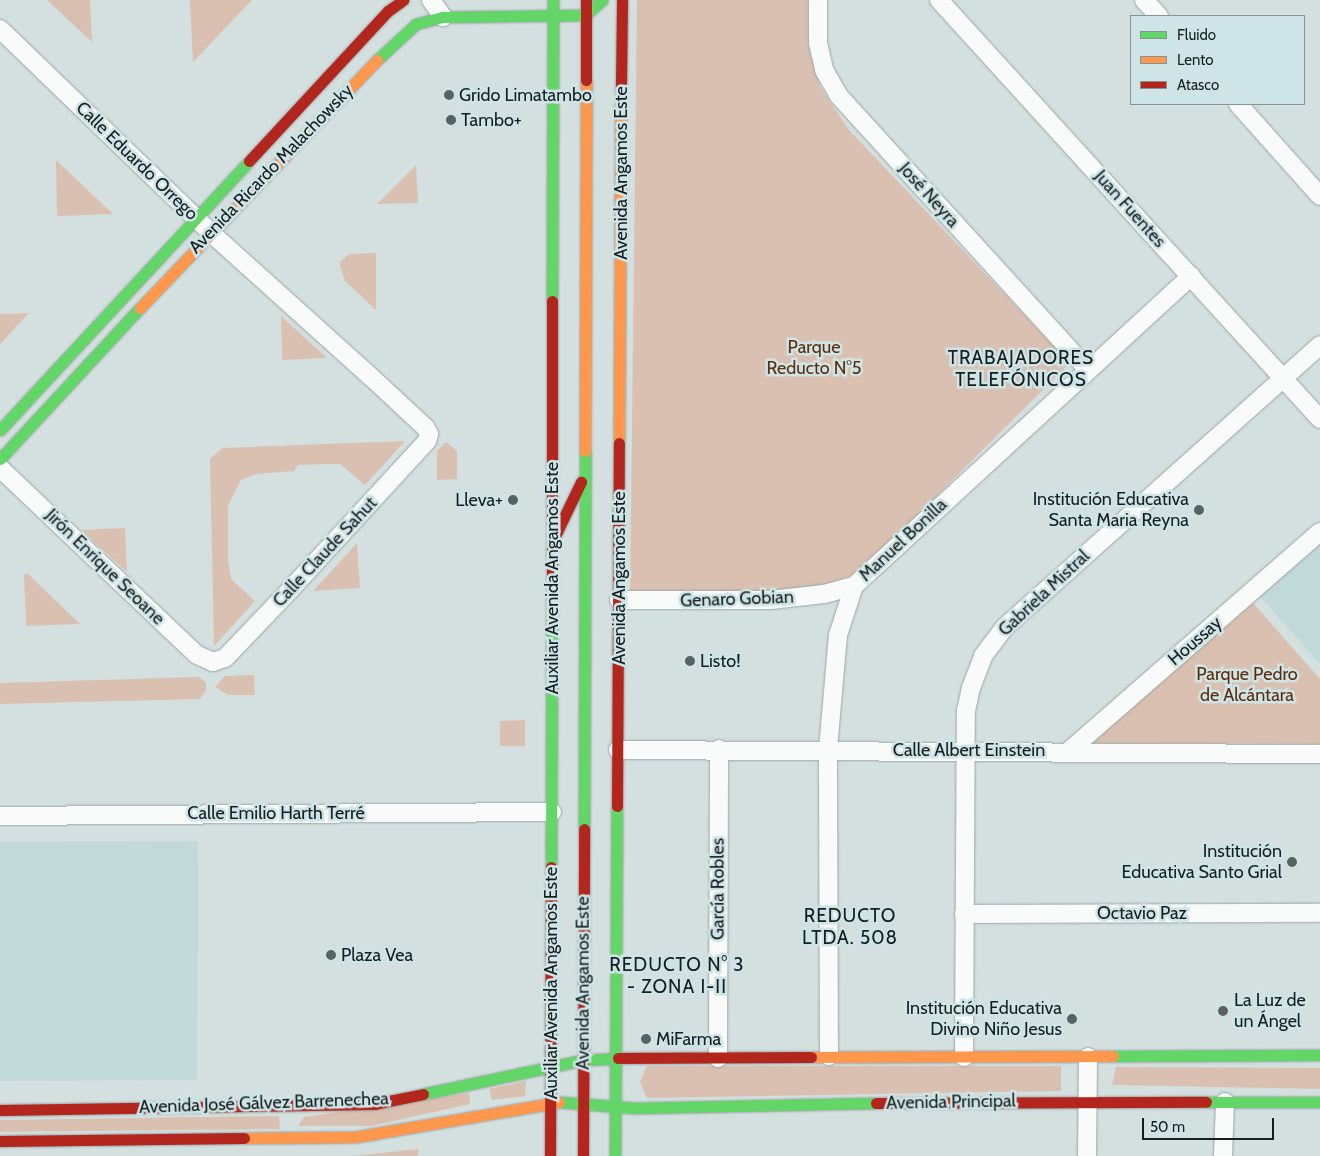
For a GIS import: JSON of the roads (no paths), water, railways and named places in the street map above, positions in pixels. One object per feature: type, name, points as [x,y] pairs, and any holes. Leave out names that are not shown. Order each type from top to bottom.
[{"type":"main road","name":"Avenida Ricardo Malachowsky","points":[[0,430],[388,11],[403,0]]},
{"type":"main road","name":"Auxiliar Avenida Angamos Este","points":[[550,1156],[553,0]]},
{"type":"main road","name":"Avenida Angamos Este","points":[[582,1156],[586,0]]},
{"type":"main road","points":[[586,15],[602,0]]},
{"type":"main road","name":"Avenida Angamos Este","points":[[615,1156],[620,600],[622,0]]},
{"type":"main road","name":"Avenida Ricardo Malachowsky","points":[[0,459],[210,232],[400,36],[416,24],[443,17],[586,15]]},
{"type":"main road","points":[[89,334],[104,346]]},
{"type":"main road","points":[[552,542],[584,476]]},
{"type":"main road","points":[[583,1060],[828,1056],[1088,1057],[1320,1055]]},
{"type":"main road","name":"Avenida José Gálvez Barrenechea","points":[[0,1110],[374,1104],[478,1084],[550,1066],[583,1060]]},
{"type":"main road","points":[[478,1084],[481,1112]]},
{"type":"main road","name":"Avenida José Gálvez Barrenechea","points":[[0,1141],[355,1136],[550,1101],[582,1102]]},
{"type":"main road","name":"Avenida Principal","points":[[582,1102],[615,1107],[1088,1101],[1320,1102]]},
{"type":"main road","points":[[300,1106],[289,1124],[301,1137]]},
{"type":"street","points":[[431,0],[443,17]]},
{"type":"street","name":"José Neyra","points":[[818,0],[818,43],[824,70],[839,96],[1087,369]]},
{"type":"street","name":"Juan Fuentes","points":[[939,0],[1320,419]]},
{"type":"street","points":[[1144,0],[1158,15]]},
{"type":"street","name":"Calle Eduardo Orrego","points":[[0,29],[196,219],[371,376],[429,434]]},
{"type":"street","points":[[1239,105],[1320,196]]},
{"type":"street","name":"Manuel Bonilla","points":[[828,1056],[828,749],[838,635],[854,586],[1087,369],[1191,276]]},
{"type":"street","name":"Gabriela Mistral","points":[[964,1057],[965,751],[969,694],[983,656],[994,639],[1320,345]]},
{"type":"street","name":"Calle Claude Sahut","points":[[213,662],[225,658],[271,610],[427,441],[429,434]]},
{"type":"street","name":"Jirón Enrique Seoane","points":[[0,468],[197,655],[213,662]]},
{"type":"street","name":"Houssay","points":[[1070,750],[1320,532]]},
{"type":"street","name":"Genaro Gobian","points":[[620,600],[771,600],[824,594],[854,586]]},
{"type":"street","name":"García Robles","points":[[718,1058],[719,749]]},
{"type":"street","name":"Calle Albert Einstein","points":[[618,750],[1070,750],[1320,754]]},
{"type":"street","name":"Calle Emilio Harth Terré","points":[[0,816],[552,812]]},
{"type":"street","name":"Octavio Paz","points":[[964,914],[1320,912]]},
{"type":"street","points":[[1086,1156],[1088,1057]]},
{"type":"street","points":[[1223,1156],[1225,1102]]},
{"type":"place","name":"Grido Limatambo","points":[[449,95]]},
{"type":"place","name":"Tambo+","points":[[451,120]]},
{"type":"place","name":"Lleva+","points":[[513,500]]},
{"type":"place","name":"Institución Educativa Santa Maria Reyna","points":[[1199,510]]},
{"type":"place","name":"Listo!","points":[[690,661]]},
{"type":"place","name":"Institución Educativa Santo Grial","points":[[1292,862]]},
{"type":"place","name":"Plaza Vea","points":[[331,955]]},
{"type":"place","name":"La Luz de un Ángel","points":[[1223,1011]]},
{"type":"place","name":"Institución Educativa Divino Niño Jesus","points":[[1072,1019]]},
{"type":"place","name":"MiFarma","points":[[646,1039]]},
{"type":"district","name":"TRABAJADORES TELEFÓNICOS","points":[[1021,369]]},
{"type":"district","name":"REDUCTO LTDA. 508","points":[[850,927]]},
{"type":"district","name":"REDUCTO N° 3 - ZONA I-II","points":[[677,976]]},
{"type":"park label","name":"Parque Reducto N°5","points":[[814,358]]},
{"type":"park label","name":"Parque Pedro de Alcántara","points":[[1247,685]]}]
